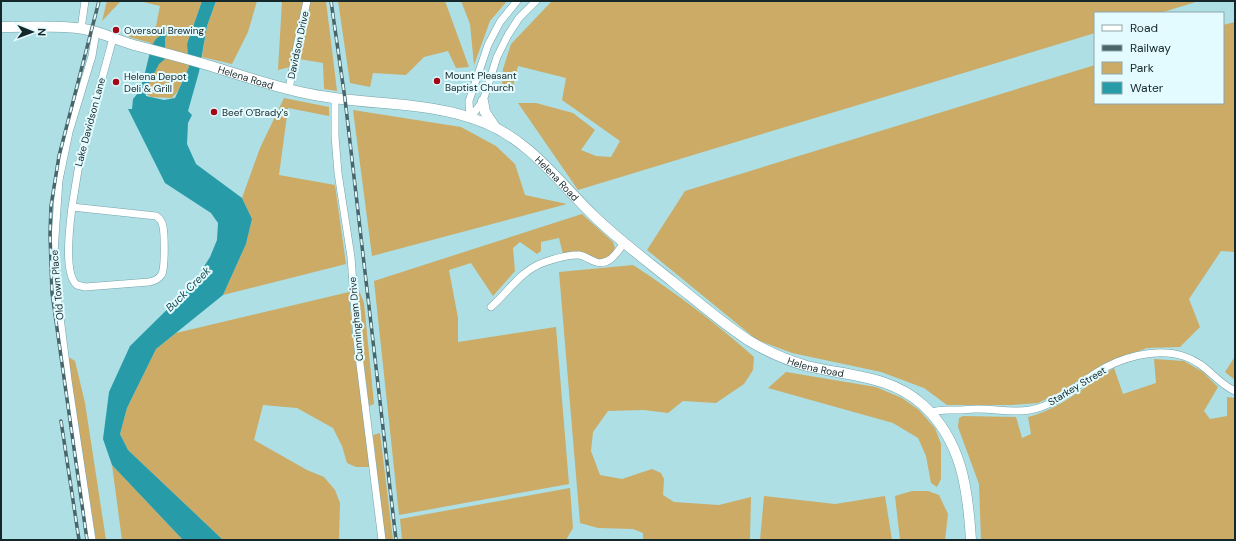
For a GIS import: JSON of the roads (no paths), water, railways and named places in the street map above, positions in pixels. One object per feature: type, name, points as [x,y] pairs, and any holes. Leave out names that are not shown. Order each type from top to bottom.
[{"type":"main road","name":"Helena Road","points":[[1,27],[81,29],[96,32],[145,48],[290,89],[334,98],[430,109],[470,118],[496,128],[520,142],[535,155],[580,203],[624,243],[724,323],[758,346],[795,362],[869,377],[890,384],[914,398],[944,429],[951,441],[961,466],[969,505],[971,540]]},
{"type":"main road","points":[[483,101],[485,112],[496,128]]},
{"type":"street","points":[[81,29],[85,1]]},
{"type":"street","name":"Davidson Drive","points":[[290,89],[297,46],[307,1]]},
{"type":"street","points":[[470,118],[469,101],[488,45],[500,22],[517,1]]},
{"type":"street","points":[[470,118],[483,101],[501,46],[513,26],[536,1]]},
{"type":"street","name":"Old Town Place","points":[[92,540],[68,380],[55,278],[54,252],[59,180],[72,121],[92,56],[96,32]]},
{"type":"street","name":"Lake Davidson Lane","points":[[72,207],[156,216],[161,221],[164,229],[164,264],[162,274],[156,280],[149,282],[85,287],[77,285],[70,275],[69,230],[72,207],[79,164],[113,38]]},
{"type":"street","name":"Cunningham Drive","points":[[334,98],[338,168],[351,257],[357,340],[382,540]]},
{"type":"street","points":[[491,307],[517,279],[541,263],[573,255],[604,262],[613,257],[624,243]]},
{"type":"street","name":"Starkey Street","points":[[930,413],[938,410],[978,409],[1017,411],[1037,408],[1062,396],[1102,369],[1130,357],[1155,353],[1178,355],[1191,359],[1209,370],[1235,391]]},
{"type":"water","name":"Buck Creek","points":[[202,1],[216,1],[207,26],[199,72],[188,111],[192,115],[188,123],[187,144],[196,164],[242,198],[252,219],[246,244],[223,295],[156,349],[127,408],[120,434],[128,450],[223,540],[183,540],[112,465],[103,439],[109,392],[130,346],[193,284],[210,257],[217,240],[218,223],[211,213],[165,183],[128,109],[132,109],[133,99],[141,86],[153,44],[157,38],[169,30],[165,38],[165,59],[159,64],[145,91],[146,96],[164,100],[175,98],[189,67],[187,44]]},
{"type":"railway","points":[[87,540],[52,293],[50,234],[51,206],[59,156],[99,1]]},
{"type":"railway","points":[[331,1],[345,99],[396,540]]},
{"type":"railway","points":[[61,421],[79,540]]},
{"type":"place","name":"Oversoul Brewing","points":[[116,30]]},
{"type":"place","name":"Mount Pleasant Baptist Church","points":[[437,81]]},
{"type":"place","name":"Helena Depot Deli & Grill","points":[[116,82]]},
{"type":"place","name":"Beef O'Brady's","points":[[214,112]]}]
